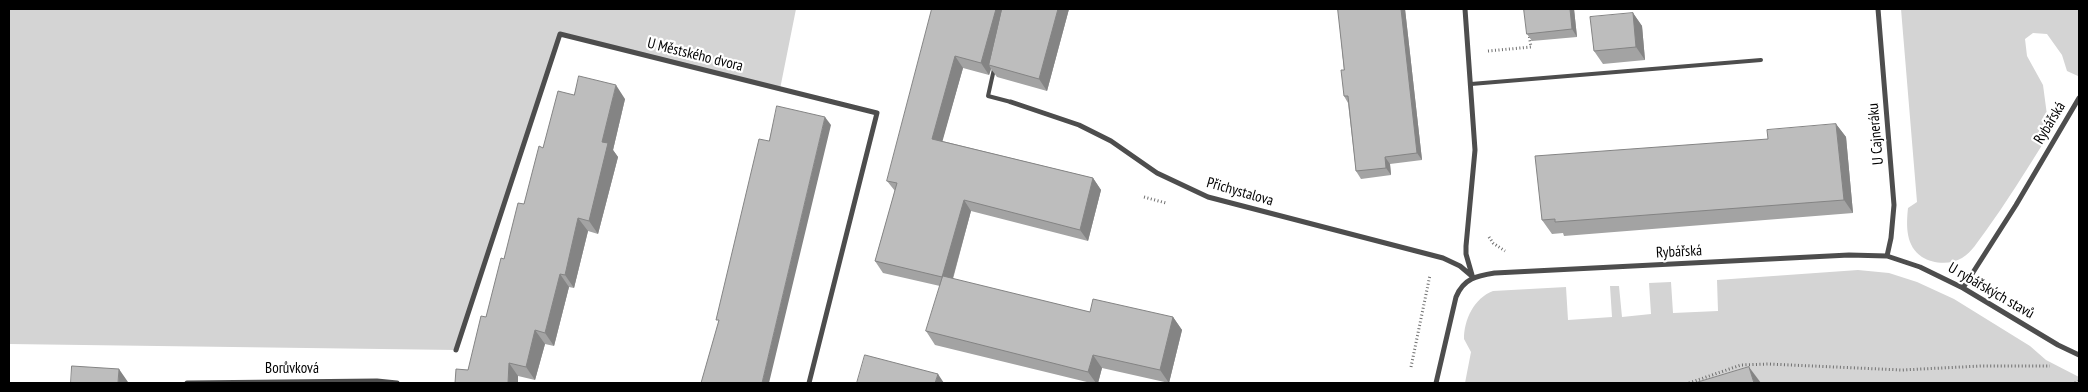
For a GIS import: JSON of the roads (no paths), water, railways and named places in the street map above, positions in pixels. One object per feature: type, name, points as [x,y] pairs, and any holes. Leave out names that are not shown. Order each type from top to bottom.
[{"type":"street","points":[[1436,383],[1456,297],[1462,285],[1473,277],[1466,254],[1475,150],[1465,9]]},
{"type":"street","name":"U Cajneráku","points":[[1878,9],[1894,205],[1891,238],[1887,256]]},
{"type":"street","name":"U Městského dvora","points":[[456,350],[560,34],[876,113],[809,383]]},
{"type":"street","name":"Rybářská","points":[[1963,288],[2016,205],[2079,98]]},
{"type":"street","name":"Přichystalova","points":[[1011,102],[1079,125],[1111,141],[1157,173],[1208,197],[1443,258],[1460,266],[1473,277]]},
{"type":"street","name":"Rybářská","points":[[1473,277],[1495,273],[1849,255],[1887,256]]},
{"type":"street","name":"U rybářských stavů","points":[[1887,256],[1920,267],[1963,288],[2058,345],[2079,355]]},
{"type":"street","name":"Borůvková","points":[[187,383],[377,381],[397,383]]},
{"type":"lane","points":[[1471,84],[1761,60]]},
{"type":"lane","points":[[995,67],[988,96],[1011,102]]}]
